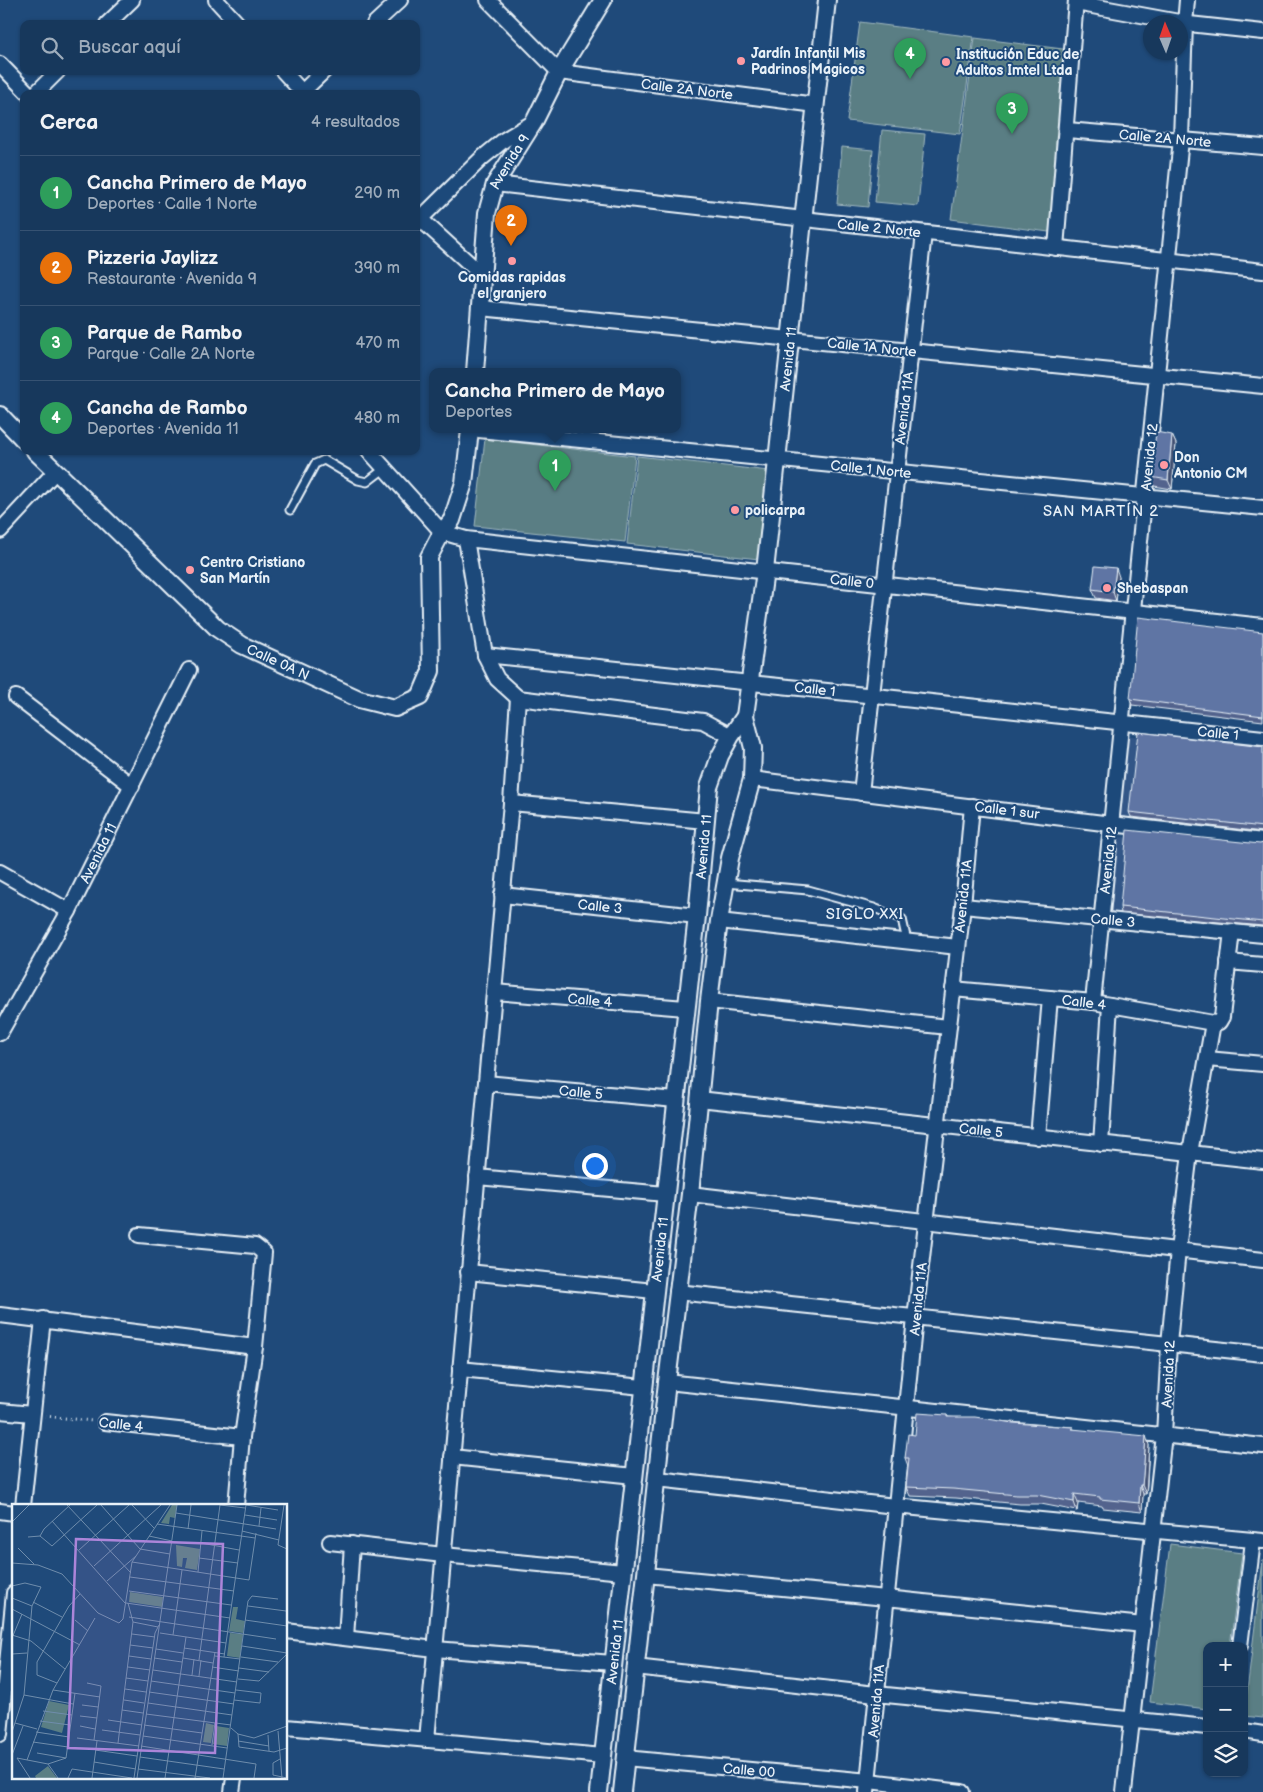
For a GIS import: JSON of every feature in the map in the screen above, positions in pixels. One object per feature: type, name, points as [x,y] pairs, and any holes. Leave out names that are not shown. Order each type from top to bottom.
[{"type":"street","points":[[111,20],[132,0]]},
{"type":"street","points":[[216,0],[234,20]]},
{"type":"street","points":[[378,20],[400,0]]},
{"type":"street","points":[[488,0],[559,72]]},
{"type":"street","name":"Avenida 9","points":[[475,368],[487,213],[495,184],[534,122],[559,72],[603,0]]},
{"type":"street","name":"Avenida 11","points":[[622,1792],[677,1292],[690,1194],[718,920],[730,858],[752,779],[753,748],[745,716],[765,572],[827,0]]},
{"type":"street","name":"Avenida 12","points":[[1183,15],[1187,0]]},
{"type":"street","points":[[1056,248],[1076,1],[1143,15]]},
{"type":"street","points":[[1188,24],[1263,32]]},
{"type":"street","name":"Avenida 12","points":[[1093,1002],[1182,139],[1181,60]]},
{"type":"street","points":[[0,64],[25,90]]},
{"type":"street","name":"Calle 2A Norte","points":[[559,72],[816,105]]},
{"type":"street","points":[[39,90],[54,75]]},
{"type":"street","points":[[286,75],[299,90]]},
{"type":"street","points":[[305,90],[320,75]]},
{"type":"street","points":[[420,216],[482,158],[504,140],[534,122]]},
{"type":"street","name":"Calle 2A Norte","points":[[1067,130],[1263,147]]},
{"type":"street","name":"Calle 2 Norte","points":[[495,184],[1263,271]]},
{"type":"street","points":[[420,222],[482,275]]},
{"type":"street","name":"Avenida 11A","points":[[860,793],[924,233]]},
{"type":"street","name":"Calle 1A Norte","points":[[480,308],[1263,386]]},
{"type":"street","points":[[0,415],[20,436]]},
{"type":"street","points":[[372,455],[442,532],[452,520],[464,483],[470,433]]},
{"type":"street","name":"Calle 1 Norte","points":[[510,433],[1263,508]]},
{"type":"street","name":"Calle 0A N","points":[[39,455],[218,629],[242,645],[360,700],[395,708],[420,697],[431,671],[429,557],[442,532]]},
{"type":"street","points":[[0,531],[55,472]]},
{"type":"street","name":"Calle 0","points":[[442,532],[466,539],[1263,626]]},
{"type":"street","points":[[466,539],[485,655],[498,679],[518,698],[704,721],[731,736]]},
{"type":"street","name":"Calle 1","points":[[485,655],[750,681],[871,696],[1263,738]]},
{"type":"street","name":"Avenida 11","points":[[0,1033],[69,911],[189,670]]},
{"type":"street","points":[[16,697],[132,786]]},
{"type":"street","points":[[426,1740],[511,803],[518,698]]},
{"type":"street","name":"Avenida 11","points":[[599,1792],[685,1008],[697,916],[709,787],[720,756],[745,716]]},
{"type":"street","name":"Calle 1 sur","points":[[752,779],[1263,841]]},
{"type":"street","points":[[511,803],[706,821]]},
{"type":"street","name":"Avenida 11A","points":[[868,1786],[895,1506],[963,906],[972,806]]},
{"type":"street","points":[[0,872],[69,911]]},
{"type":"street","name":"Calle 3","points":[[502,896],[697,916]]},
{"type":"street","name":"Calle 3","points":[[963,906],[1263,934]]},
{"type":"street","points":[[718,920],[958,947]]},
{"type":"street","points":[[1232,931],[1228,962],[1263,965]]},
{"type":"street","name":"Avenida 12","points":[[1124,1792],[1164,1435],[1169,1344],[1190,1153],[1213,1023],[1218,1022],[1222,1017],[1228,962]]},
{"type":"street","name":"Calle 4","points":[[953,989],[1093,1002],[1213,1023]]},
{"type":"street","name":"Calle 4","points":[[494,992],[685,1008]]},
{"type":"street","points":[[1038,1137],[1050,998]]},
{"type":"street","points":[[709,1001],[948,1027]]},
{"type":"street","points":[[1101,1144],[1110,1005]]},
{"type":"street","points":[[1207,1059],[1263,1064]]},
{"type":"street","name":"Calle 5","points":[[486,1083],[676,1100]]},
{"type":"street","name":"Calle 5","points":[[699,1100],[1263,1162]]},
{"type":"street","points":[[477,1177],[665,1194]]},
{"type":"street","points":[[690,1194],[1263,1260]]},
{"type":"street","points":[[139,1235],[255,1246],[264,1253],[255,1347],[242,1437],[236,1504]]},
{"type":"street","points":[[468,1272],[654,1291]]},
{"type":"street","points":[[677,1292],[1263,1354]]},
{"type":"street","points":[[0,1315],[255,1347]]},
{"type":"street","points":[[23,1504],[43,1319]]},
{"type":"street","points":[[460,1369],[644,1387]]},
{"type":"street","points":[[667,1382],[1263,1446]]},
{"type":"street","points":[[0,1411],[32,1414]]},
{"type":"street","name":"Calle 4","points":[[105,1422],[242,1437]]},
{"type":"street","points":[[452,1456],[634,1476]]},
{"type":"street","points":[[657,1479],[895,1506],[1258,1541],[1241,1642]]},
{"type":"street","points":[[330,1542],[443,1556],[623,1572]]},
{"type":"street","points":[[346,1638],[352,1544]]},
{"type":"street","points":[[646,1574],[1143,1625]]},
{"type":"street","points":[[0,1734],[9,1598]]},
{"type":"street","points":[[288,1631],[435,1649],[613,1663]]},
{"type":"street","points":[[635,1667],[876,1694],[1203,1727]]},
{"type":"street","points":[[288,1727],[603,1756]]},
{"type":"street","points":[[1248,1732],[1263,1734]]},
{"type":"street","name":"Calle 00","points":[[625,1758],[868,1786],[962,1792]]},
{"type":"lane","points":[[290,510],[315,464],[324,460],[358,480],[368,482],[384,469]]},
{"type":"lane","points":[[726,883],[808,890],[874,908],[902,918],[907,941]]},
{"type":"path","name":"Calle 4","points":[[32,1414],[105,1422]]},
{"type":"shaded area","points":[[1122,735],[1140,737],[1131,818],[1113,815]]},
{"type":"shaded area","points":[[1111,836],[1129,838],[1121,920],[1102,918]]},
{"type":"green space","points":[[860,22],[974,37],[960,134],[847,121]]},
{"type":"green space","points":[[975,38],[1071,50],[1049,232],[951,219]]},
{"type":"green space","points":[[882,130],[925,134],[918,206],[875,202]]},
{"type":"green space","points":[[842,147],[873,150],[868,207],[837,204]]},
{"type":"green space","points":[[485,439],[635,456],[625,542],[475,526]]},
{"type":"green space","points":[[637,456],[769,471],[759,559],[627,544]]},
{"type":"green space","points":[[1170,1544],[1242,1553],[1231,1642],[1203,1642],[1203,1709],[1150,1702]]},
{"type":"green space","points":[[1263,1560],[1263,1718],[1248,1716],[1248,1683]]},
{"type":"building","name":"Don Antonio CM","points":[[1156,432],[1172,435],[1168,480],[1151,477]]},
{"type":"building","points":[[1095,566],[1116,568],[1113,592],[1092,589]]},
{"type":"building","points":[[1138,617],[1263,632],[1263,716],[1130,699]]},
{"type":"building","points":[[1138,732],[1263,747],[1263,827],[1129,812]]},
{"type":"building","points":[[1127,830],[1263,843],[1263,922],[1120,907]]},
{"type":"building","points":[[917,1413],[947,1415],[947,1417],[975,1417],[1013,1423],[1073,1427],[1072,1429],[1146,1436],[1139,1503],[1074,1494],[1074,1502],[1037,1495],[906,1487],[909,1458],[905,1458],[908,1434],[915,1435]]},
{"type":"place","name":"Jardín Infantil Mis Padrinos Magicos","points":[[741,61]]},
{"type":"place","name":"Institución Educ de Adultos Imtel Ltda","points":[[946,62]]},
{"type":"place","name":"Cancha de Rambo","points":[[910,79]]},
{"type":"place","name":"Parque de Rambo","points":[[1012,134]]},
{"type":"place","name":"Pizzeria Jaylizz","points":[[511,246]]},
{"type":"place","name":"Comidas rapidas el granjero","points":[[512,261]]},
{"type":"place","name":"Don Antonio CM","points":[[1164,465]]},
{"type":"place","name":"Cancha Primero de Mayo","points":[[555,491]]},
{"type":"place","name":"policarpa","points":[[735,510]]},
{"type":"place","name":"Centro Cristiano San Martín","points":[[190,570]]},
{"type":"place","name":"Shebaspan","points":[[1107,588]]},
{"type":"district","name":"SAN MARTÍN 2","points":[[1101,511]]},
{"type":"district","name":"SIGLO XXI","points":[[865,914]]}]
